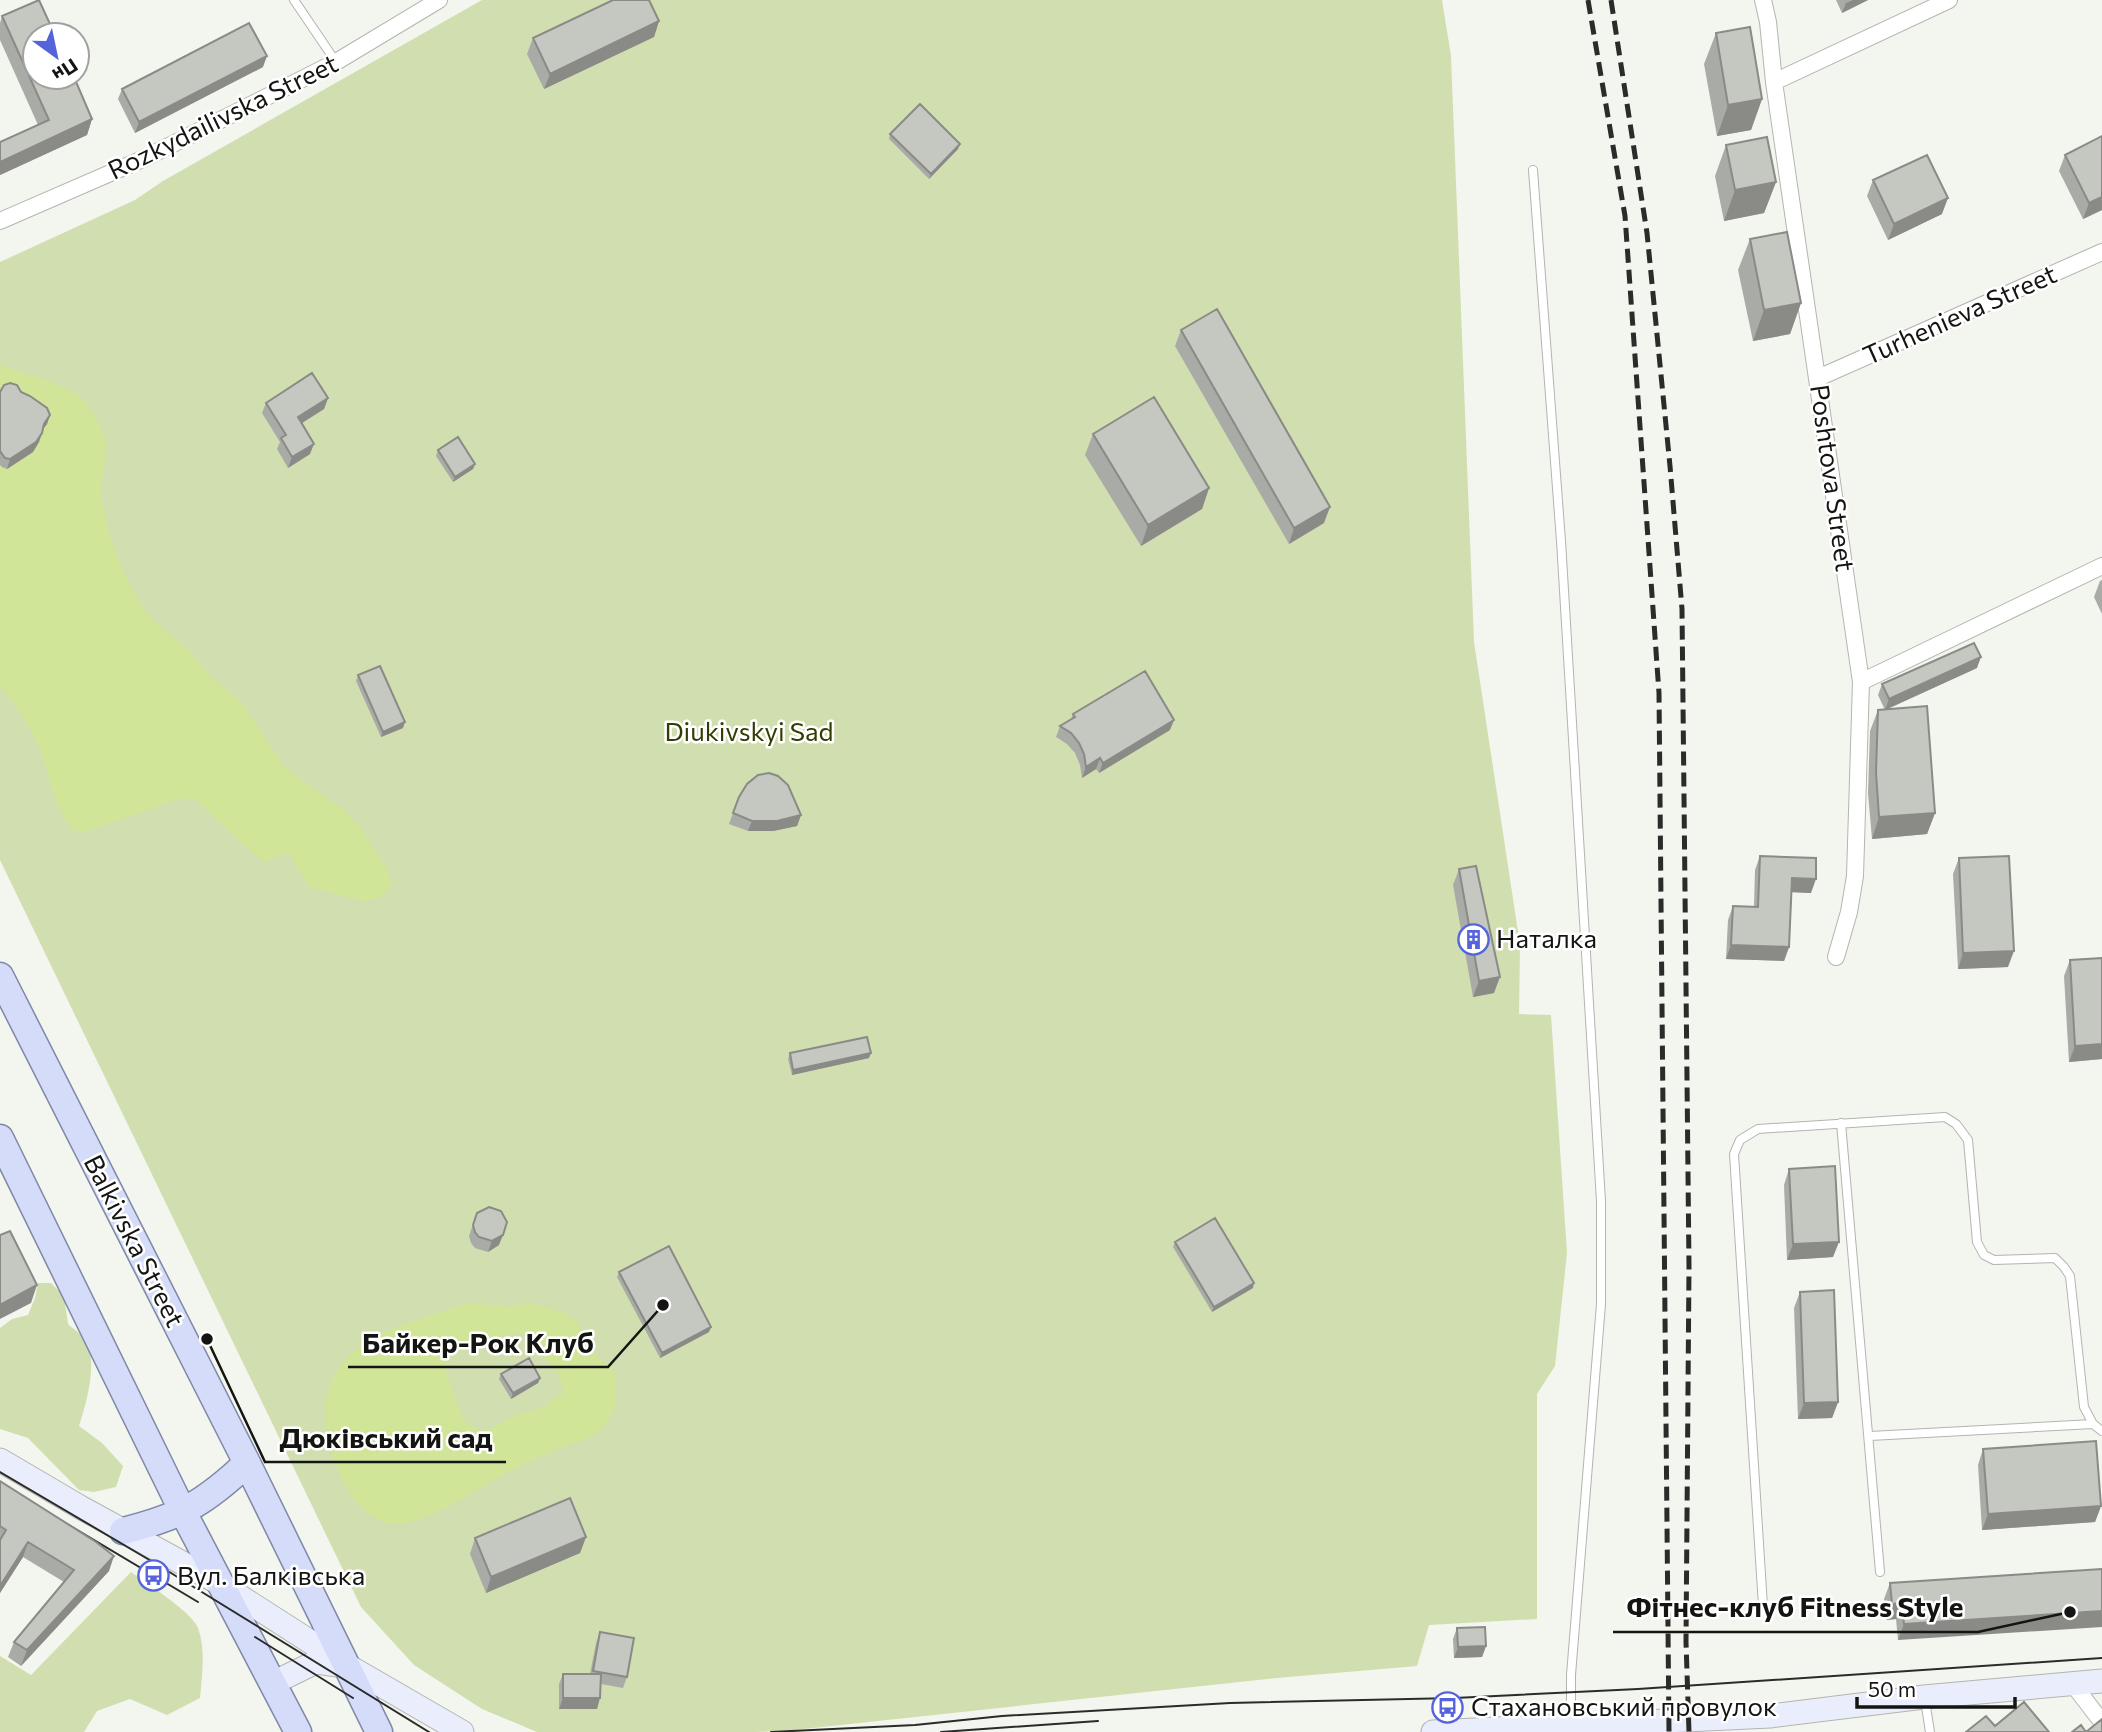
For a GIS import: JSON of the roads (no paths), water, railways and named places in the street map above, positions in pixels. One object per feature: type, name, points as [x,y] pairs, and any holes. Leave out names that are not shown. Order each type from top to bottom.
[{"type":"main road","name":"Balkivska Street","points":[[0,976],[247,1463],[379,1732]]},
{"type":"main road","points":[[0,1138],[183,1512],[298,1732]]},
{"type":"main road","points":[[124,1531],[183,1512],[215,1491],[247,1463]]},
{"type":"street","name":"Rozkydailivska Street","points":[[0,221],[145,159],[336,62],[439,0]]},
{"type":"street","name":"Poshtova Street","points":[[1763,0],[1861,682],[1855,876],[1849,912],[1836,957]]},
{"type":"street","points":[[1774,82],[1949,0]]},
{"type":"street","name":"Turhenieva Street","points":[[1818,378],[2102,252]]},
{"type":"street","points":[[1861,682],[2102,566]]},
{"type":"street","points":[[0,1460],[219,1583],[348,1666],[462,1732]]},
{"type":"street","points":[[273,1683],[316,1662],[348,1666]]},
{"type":"street","points":[[1433,1732],[1571,1726],[1631,1728],[2102,1681]]},
{"type":"street","points":[[2072,1683],[2102,1722]]},
{"type":"lane","points":[[295,0],[336,62]]},
{"type":"lane","points":[[1533,170],[1561,541],[1601,1202],[1601,1304],[1571,1680],[1571,1726]]},
{"type":"lane","points":[[1763,1606],[1734,1154],[1740,1140],[1758,1129],[1945,1117],[1956,1124],[1968,1140],[1977,1242],[1984,1255],[1994,1260],[2055,1258],[2070,1276],[2084,1407],[2093,1424],[2102,1431]]},
{"type":"lane","points":[[1841,1123],[1880,1572]]},
{"type":"lane","points":[[1870,1436],[2093,1424]]},
{"type":"lane","points":[[1924,1697],[1930,1732]]},
{"type":"tram line","points":[[0,1472],[158,1565],[429,1732]]},
{"type":"tram line","points":[[57,1518],[198,1602]]},
{"type":"tram line","points":[[255,1637],[353,1698]]},
{"type":"tram line","points":[[771,1732],[1230,1703],[1455,1698],[1638,1689],[2102,1658]]},
{"type":"tram line","points":[[941,1732],[1098,1721]]},
{"type":"railway","points":[[1588,0],[1625,216],[1659,693],[1669,1732]]},
{"type":"railway","points":[[1611,0],[1647,233],[1682,609],[1689,1267],[1686,1642],[1689,1732]]},
{"type":"place","name":"Наталка","points":[[1473,939]]},
{"type":"place","name":"Байкер-Рок Клуб","points":[[663,1305]]},
{"type":"place","name":"Дюківський сад","points":[[207,1339]]},
{"type":"place","name":"Вул. Балківська","points":[[154,1576]]},
{"type":"place","name":"Фітнес-клуб Fitness Style","points":[[2070,1612]]},
{"type":"place","name":"Стахановський провулок","points":[[1448,1707]]},
{"type":"park label","name":"Diukivskyi Sad","points":[[749,732]]}]
